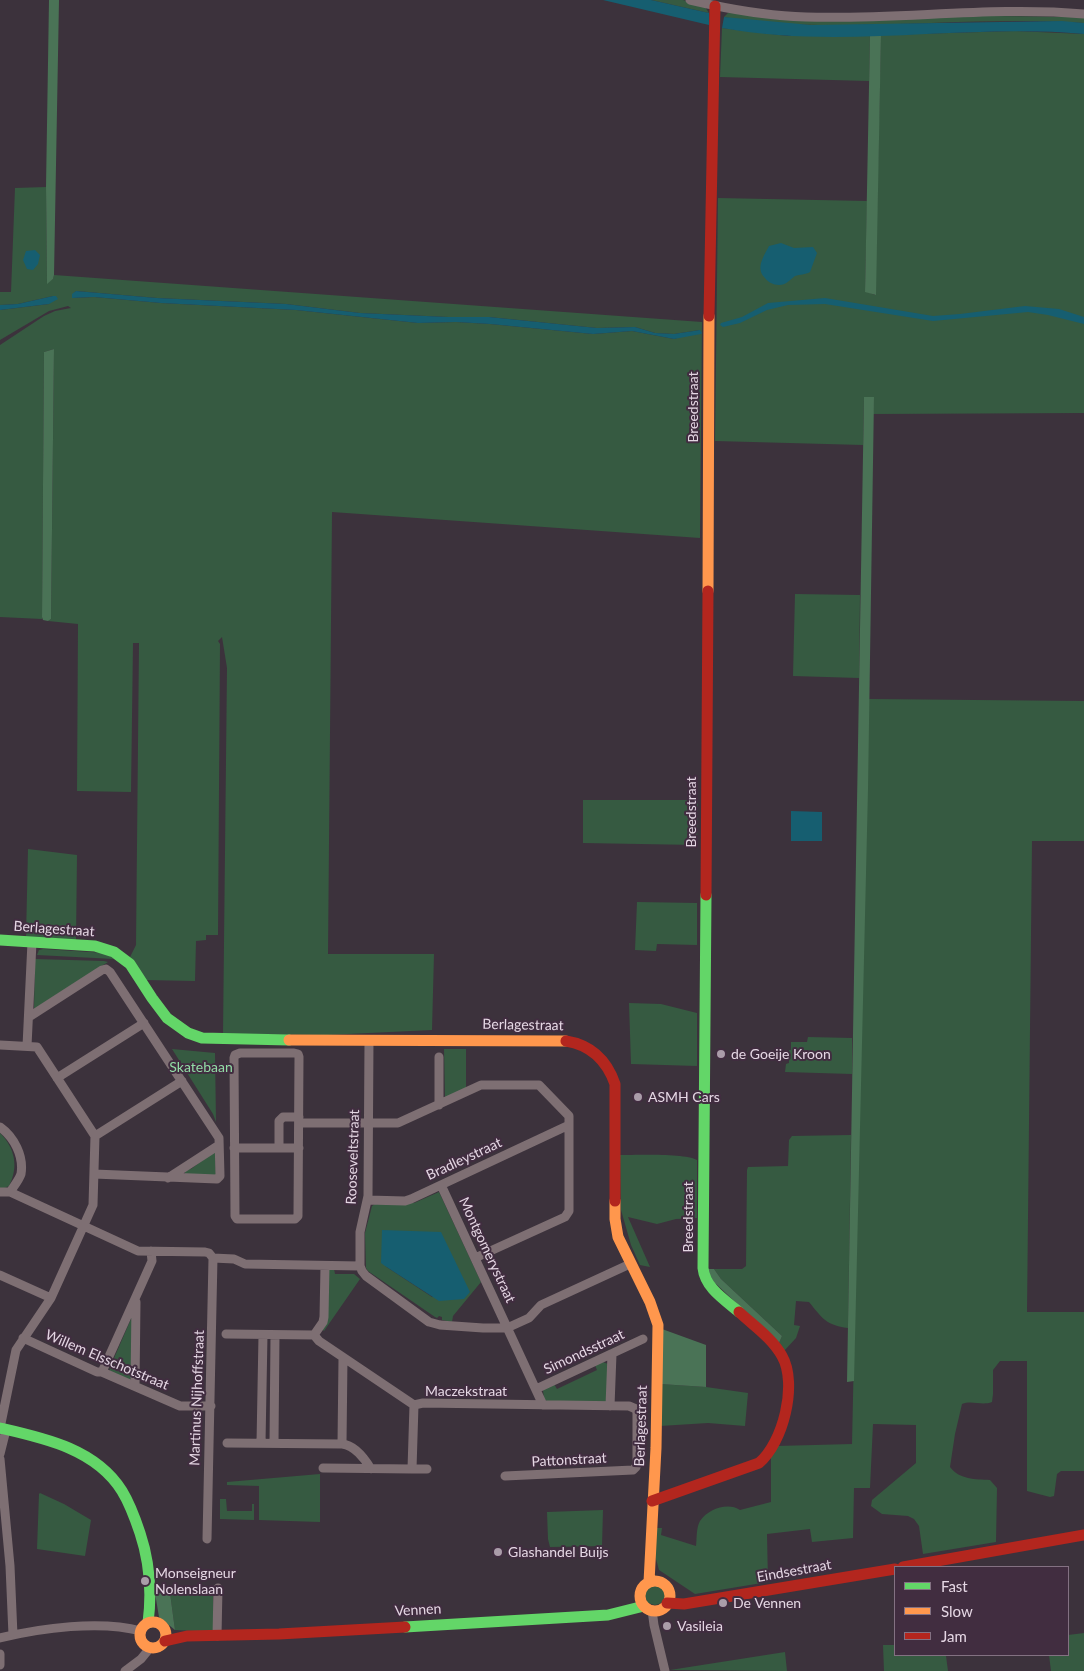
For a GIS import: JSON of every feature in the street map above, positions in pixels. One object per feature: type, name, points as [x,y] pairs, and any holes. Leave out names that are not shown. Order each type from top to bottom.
[{"type":"street","points":[[690,0],[765,14],[805,17],[1030,11],[1084,14]]},
{"type":"street","name":"Breedstraat","points":[[652,1501],[760,1463],[771,1452],[776,1442],[786,1404],[785,1364],[781,1352],[711,1287],[704,1276],[703,1268],[708,635],[708,356],[715,6]]},
{"type":"street","name":"Berlagestraat","points":[[0,940],[95,946],[117,952],[130,964],[168,1020],[182,1031],[212,1039],[299,1038],[369,1041],[561,1040],[574,1041],[597,1054],[613,1077],[615,1084],[616,1228],[618,1238],[652,1308],[658,1325],[656,1448],[652,1501],[651,1555],[649,1563],[653,1582]]},
{"type":"street","points":[[28,1046],[32,942]]},
{"type":"street","points":[[29,1017],[106,969],[110,972],[219,1138],[218,1178],[213,1180],[94,1174]]},
{"type":"street","points":[[57,1078],[144,1023]]},
{"type":"street","name":"Rooseveltstraat","points":[[360,1266],[360,1232],[368,1200],[369,1041]]},
{"type":"street","points":[[0,1045],[37,1047],[95,1136],[93,1205],[51,1298],[23,1338],[14,1356],[2,1429],[0,1454]]},
{"type":"street","points":[[249,1053],[298,1054],[299,1120],[298,1216],[291,1219],[240,1219],[236,1217],[234,1213],[235,1055],[249,1053]]},
{"type":"street","points":[[438,1105],[439,1057]]},
{"type":"street","points":[[95,1136],[182,1082]]},
{"type":"street","points":[[279,1148],[279,1122],[283,1117],[299,1120],[398,1123],[481,1085],[539,1086],[569,1116],[569,1211],[565,1217],[476,1258]]},
{"type":"street","name":"Bradleystraat","points":[[368,1200],[405,1201],[569,1125]]},
{"type":"street","points":[[0,1127],[12,1139],[19,1152],[21,1164],[20,1176],[10,1192]]},
{"type":"street","points":[[168,1178],[219,1145]]},
{"type":"street","points":[[234,1148],[299,1148]]},
{"type":"street","name":"Montgomerystraat","points":[[441,1185],[507,1328]]},
{"type":"street","points":[[0,1192],[10,1192],[138,1250],[204,1252],[209,1253],[213,1258],[234,1259],[245,1264],[360,1266],[366,1276],[429,1322],[448,1326],[507,1328],[529,1318],[541,1305],[630,1264]]},
{"type":"street","points":[[102,1372],[152,1261],[151,1251]]},
{"type":"street","name":"Martinus Nijhoffstraat","points":[[207,1539],[213,1258]]},
{"type":"street","points":[[226,1334],[314,1335],[323,1322],[324,1317],[325,1266]]},
{"type":"street","points":[[0,1275],[51,1298]]},
{"type":"street","points":[[135,1297],[135,1386]]},
{"type":"street","name":"Simondsstraat","points":[[507,1328],[543,1405]]},
{"type":"street","points":[[261,1443],[263,1335]]},
{"type":"street","points":[[274,1443],[275,1335]]},
{"type":"street","name":"Maczekstraat","points":[[314,1335],[318,1341],[414,1405],[633,1407],[637,1413],[637,1462],[633,1470]]},
{"type":"street","name":"Willem Elsschotstraat","points":[[23,1338],[96,1372],[102,1372],[180,1406],[211,1406]]},
{"type":"street","name":"Simondsstraat","points":[[536,1389],[643,1340]]},
{"type":"street","points":[[610,1406],[612,1354]]},
{"type":"street","points":[[342,1444],[343,1358]]},
{"type":"street","points":[[412,1469],[414,1405]]},
{"type":"street","points":[[2,1429],[48,1440],[73,1450],[99,1466],[113,1479],[129,1505],[144,1547],[156,1629]]},
{"type":"street","points":[[227,1443],[346,1444],[364,1457],[372,1469]]},
{"type":"street","points":[[0,1458],[10,1566],[12,1635]]},
{"type":"street","points":[[323,1468],[427,1469]]},
{"type":"street","name":"Pattonstraat","points":[[505,1476],[633,1470]]},
{"type":"street","points":[[909,1566],[1084,1535]]},
{"type":"street","name":"Eindsestraat","points":[[668,1599],[684,1604],[894,1569]]},
{"type":"street","points":[[645,1604],[659,1610],[668,1599],[665,1586],[653,1582],[642,1588],[645,1604],[654,1625],[665,1671]]},
{"type":"street","points":[[217,1636],[218,1588]]},
{"type":"street","name":"Vennen","points":[[150,1648],[160,1647],[156,1629],[187,1636],[217,1636],[608,1615],[645,1604]]},
{"type":"street","points":[[0,1638],[48,1628],[156,1629]]},
{"type":"street","points":[[125,1671],[141,1659],[150,1648],[142,1642],[156,1629]]},
{"type":"street","points":[[0,1654],[0,1665]]},
{"type":"green space","points":[[49,0],[59,0],[54,275],[53,279],[47,284],[46,187]]},
{"type":"green space","points":[[651,0],[683,0],[705,7],[709,13]]},
{"type":"green space","points":[[728,13],[1084,17],[1084,23],[999,21],[857,25],[790,24],[724,17]]},
{"type":"green space","points":[[722,28],[788,36],[870,35],[869,81],[720,77]]},
{"type":"green space","points":[[1015,31],[1084,34],[1084,413],[873,414],[874,398],[864,398],[863,445],[715,441],[718,198],[867,201],[865,291],[875,295],[881,35]]},
{"type":"green space","points":[[870,35],[881,35],[876,295],[865,292]]},
{"type":"green space","points":[[46,187],[47,283],[53,279],[54,275],[702,322],[700,538],[332,512],[328,954],[434,954],[432,1030],[327,1035],[223,1034],[227,668],[222,637],[218,641],[220,644],[218,935],[206,935],[206,940],[196,941],[195,981],[145,980],[130,957],[136,945],[139,643],[133,643],[131,792],[77,791],[78,624],[48,621],[51,619],[54,349],[44,352],[42,619],[0,617],[0,345],[44,316],[55,311],[71,308],[68,306],[49,311],[0,340],[0,310],[49,304],[53,296],[18,304],[0,305],[0,292],[11,292],[15,188]],"holes":[[[76,291],[157,298],[286,304],[360,313],[489,317],[597,328],[635,327],[655,333],[674,334],[700,330],[674,339],[632,331],[593,334],[490,324],[456,322],[418,323],[296,310],[161,303],[94,297],[73,298],[73,294]]]},
{"type":"green space","points":[[54,349],[51,619],[48,621],[43,620],[42,617],[44,352]]},
{"type":"green space","points":[[864,397],[874,397],[868,789],[854,1381],[847,1382]]},
{"type":"green space","points":[[795,594],[860,595],[859,678],[793,676]]},
{"type":"green space","points":[[868,699],[1084,701],[1084,841],[1032,841],[1027,1312],[1084,1312],[1084,1471],[1061,1471],[1057,1474],[1054,1496],[1050,1497],[1027,1491],[1027,1361],[1000,1361],[993,1370],[992,1402],[962,1404],[950,1467],[963,1477],[990,1480],[997,1488],[996,1542],[923,1554],[919,1526],[914,1519],[908,1516],[882,1514],[871,1506],[872,1500],[916,1463],[916,1425],[873,1424],[870,1488],[854,1488],[853,1538],[812,1542],[810,1529],[767,1534],[768,1582],[695,1594],[659,1570],[654,1552],[657,1528],[662,1528],[661,1535],[696,1546],[697,1530],[700,1521],[713,1510],[730,1507],[740,1510],[771,1502],[771,1452],[776,1446],[852,1444]]},
{"type":"green space","points":[[583,800],[698,800],[697,845],[583,843]]},
{"type":"green space","points":[[28,849],[77,855],[76,940],[26,937]]},
{"type":"green space","points":[[637,902],[697,903],[697,945],[657,944],[656,951],[635,950]]},
{"type":"green space","points":[[39,950],[106,953],[114,959],[37,955]]},
{"type":"green space","points":[[35,959],[104,961],[108,962],[34,1009]]},
{"type":"green space","points":[[629,1003],[661,1004],[697,1013],[697,1066],[631,1064]]},
{"type":"green space","points":[[808,1037],[852,1038],[852,1074],[785,1072],[786,1064],[789,1063],[791,1042],[807,1042]]},
{"type":"green space","name":"Skatebaan","points":[[172,1049],[215,1053],[216,1122],[213,1114]]},
{"type":"green space","points":[[444,1049],[466,1049],[466,1089],[445,1098]]},
{"type":"green space","points":[[0,1133],[12,1151],[15,1165],[9,1186],[0,1190]]},
{"type":"green space","points":[[851,1135],[848,1328],[830,1323],[809,1302],[796,1301],[794,1325],[800,1326],[796,1338],[784,1351],[779,1343],[782,1336],[721,1279],[714,1269],[742,1269],[746,1266],[748,1167],[788,1166],[789,1140],[792,1136]]},
{"type":"green space","points":[[215,1151],[216,1174],[214,1176],[185,1174],[185,1170],[191,1169]]},
{"type":"green space","points":[[620,1155],[672,1155],[697,1160],[697,1218],[676,1219],[657,1224],[628,1217],[650,1267],[640,1265],[631,1245],[621,1210]]},
{"type":"green space","points":[[439,1192],[481,1282],[453,1316],[452,1322],[442,1320],[442,1317],[439,1316],[435,1317],[366,1268],[365,1233],[372,1206],[375,1204],[414,1203]],"holes":[[[385,1266],[470,1292],[432,1297]]]},
{"type":"green space","points":[[334,1269],[335,1274],[354,1274],[360,1279],[324,1331],[322,1329],[329,1270]]},
{"type":"green space","points":[[706,1269],[714,1269],[721,1279],[782,1336],[779,1343],[714,1282]]},
{"type":"green space","points":[[131,1317],[133,1318],[133,1377],[129,1380],[110,1371],[109,1364],[111,1365]]},
{"type":"green space","points":[[662,1329],[706,1345],[706,1387],[660,1384]]},
{"type":"green space","points":[[603,1362],[608,1364],[607,1401],[604,1403],[548,1402],[544,1399],[543,1390],[554,1384],[557,1389],[597,1370],[595,1365]]},
{"type":"green space","points":[[660,1384],[706,1387],[748,1393],[745,1426],[708,1423],[660,1426]]},
{"type":"green space","points":[[320,1474],[320,1522],[259,1520],[259,1486],[227,1485],[227,1482]]},
{"type":"green space","points":[[40,1493],[64,1504],[91,1520],[85,1556],[37,1549]]},
{"type":"green space","points":[[220,1499],[226,1499],[227,1511],[252,1511],[252,1504],[254,1504],[254,1520],[220,1519]]},
{"type":"green space","points":[[603,1510],[602,1546],[550,1547],[547,1512]]},
{"type":"green space","points":[[655,1585],[662,1588],[665,1595],[662,1602],[655,1605],[648,1602],[645,1595],[648,1588]]},
{"type":"green space","points":[[155,1593],[170,1593],[175,1630],[159,1617]]},
{"type":"green space","points":[[170,1593],[213,1595],[214,1632],[175,1630]]},
{"type":"green space","points":[[1084,1633],[1084,1671],[1051,1671],[1049,1656],[1069,1656],[1069,1635]]},
{"type":"green space","points":[[883,1645],[894,1645],[894,1656],[946,1656],[948,1671],[884,1671]]},
{"type":"green space","points":[[785,1652],[787,1671],[670,1670]]},
{"type":"water","points":[[603,0],[651,0],[709,13],[709,25]]},
{"type":"water","points":[[724,17],[811,25],[1062,21],[1084,23],[1084,34],[1039,31],[812,37],[722,28]]},
{"type":"water","points":[[781,243],[794,248],[813,247],[817,253],[810,272],[795,276],[784,284],[777,285],[766,279],[762,274],[761,266],[769,246]]},
{"type":"water","points":[[35,250],[40,255],[38,264],[33,270],[27,269],[23,260],[26,251]]},
{"type":"water","points":[[76,291],[157,298],[286,304],[360,313],[489,317],[597,328],[635,327],[655,333],[674,334],[700,330],[702,333],[674,339],[632,331],[593,334],[490,324],[456,322],[418,323],[296,310],[161,303],[94,297],[72,298],[72,294]]},
{"type":"water","points":[[56,296],[58,299],[49,304],[0,310],[0,305],[18,304]]},
{"type":"water","points":[[825,298],[933,316],[1025,306],[1059,309],[1084,317],[1084,324],[1028,312],[933,321],[825,304],[788,305],[767,310],[740,323],[723,327],[720,325],[721,323],[742,317],[768,303]]},
{"type":"water","points":[[791,811],[822,812],[822,841],[791,841]]},
{"type":"water","points":[[382,1230],[441,1232],[470,1292],[464,1299],[439,1301],[385,1266],[381,1263]]},
{"type":"traffic: fast","points":[[706,895],[703,1268],[712,1288],[739,1312]]},
{"type":"traffic: fast","points":[[0,940],[95,946],[114,952],[130,964],[167,1018],[188,1033],[202,1038],[289,1040]]},
{"type":"traffic: fast","points":[[0,1428],[51,1441],[84,1455],[111,1477],[122,1491],[134,1517],[146,1555],[150,1589],[148,1623]]},
{"type":"traffic: fast","points":[[405,1627],[608,1615],[644,1606]]},
{"type":"traffic: slow","points":[[708,591],[709,316]]},
{"type":"traffic: slow","points":[[289,1040],[566,1041]]},
{"type":"traffic: slow","points":[[615,1201],[618,1237],[650,1302],[658,1325],[656,1448],[649,1582]]},
{"type":"traffic: slow","points":[[655,1581],[665,1586],[670,1596],[665,1606],[655,1611],[645,1606],[640,1596],[645,1586],[655,1581]]},
{"type":"traffic: slow","points":[[153,1622],[162,1626],[166,1635],[162,1644],[153,1648],[144,1644],[140,1635],[144,1626],[153,1622]]},
{"type":"traffic: jam","points":[[709,316],[715,6]]},
{"type":"traffic: jam","points":[[706,895],[708,591]]},
{"type":"traffic: jam","points":[[566,1041],[583,1046],[597,1055],[603,1061],[615,1084],[615,1201]]},
{"type":"traffic: jam","points":[[652,1501],[759,1463],[768,1454],[775,1442],[786,1412],[789,1382],[787,1368],[782,1356],[773,1344],[739,1312]]},
{"type":"traffic: jam","points":[[909,1566],[1084,1535]]},
{"type":"traffic: jam","points":[[667,1603],[684,1604],[894,1569]]},
{"type":"traffic: jam","points":[[165,1641],[187,1636],[279,1634],[405,1627]]},
{"type":"place","name":"de Goeije Kroon","points":[[721,1054]]},
{"type":"place","name":"ASMH Cars","points":[[638,1097]]},
{"type":"place","name":"Glashandel Buijs","points":[[498,1552]]},
{"type":"place","name":"Monseigneur Nolenslaan","points":[[145,1581]]},
{"type":"place","name":"De Vennen","points":[[723,1603]]},
{"type":"place","name":"Vasileia","points":[[667,1626]]}]
